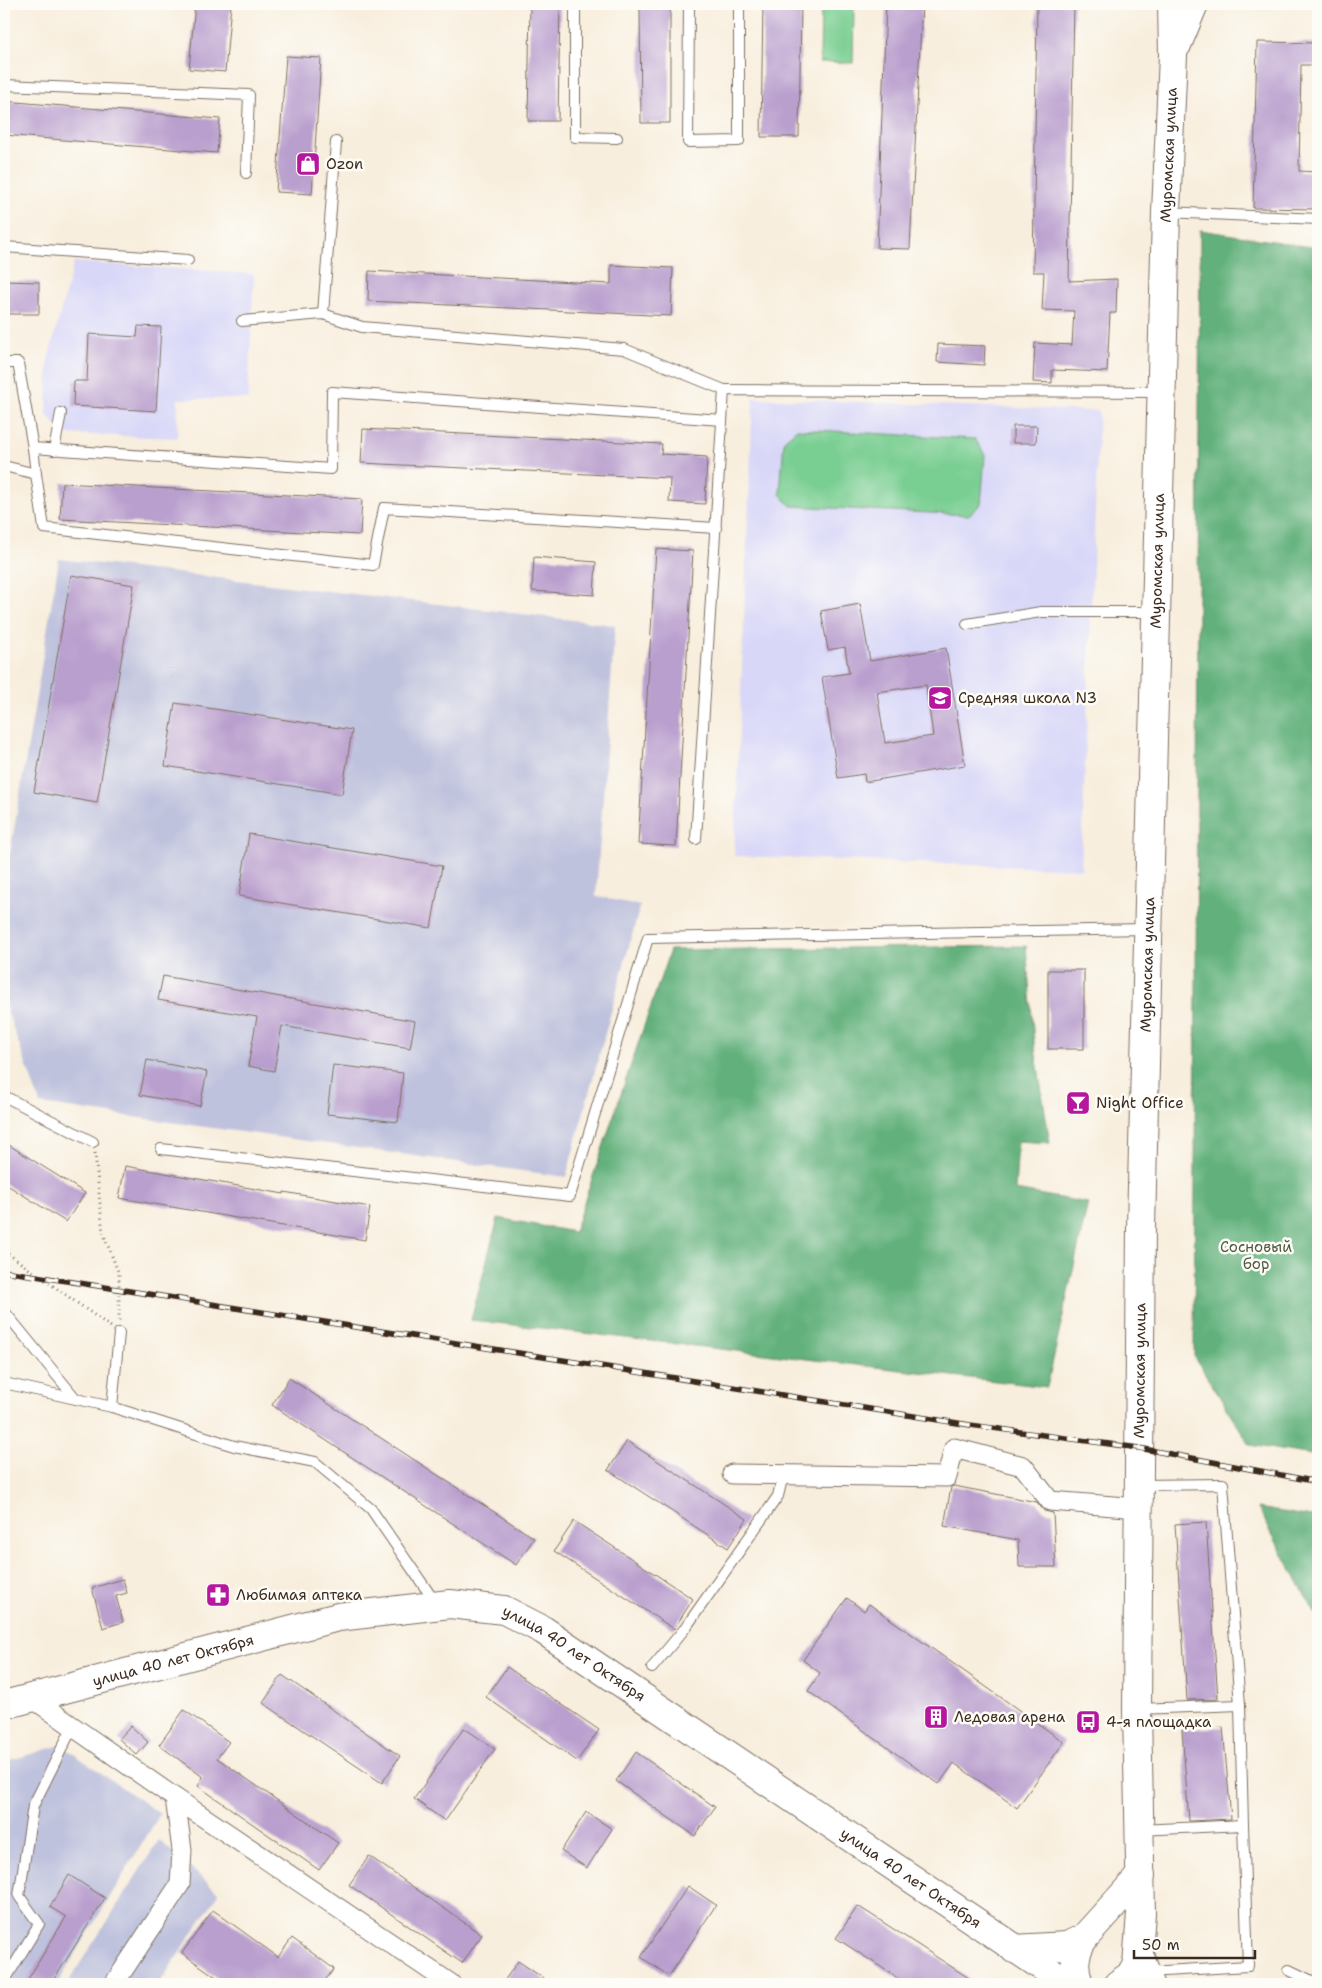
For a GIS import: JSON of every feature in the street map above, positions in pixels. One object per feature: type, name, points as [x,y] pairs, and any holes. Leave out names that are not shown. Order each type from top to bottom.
[{"type":"main road","name":"Муромская улица","points":[[1145,1970],[1139,1830],[1137,1709],[1141,1227],[1161,392],[1173,55],[1172,4]]},
{"type":"main road","name":"Муромская улица","points":[[1173,55],[1194,4]]},
{"type":"main road","name":"улица 40 лет Октября","points":[[4,1705],[338,1617],[450,1604],[504,1610],[543,1630],[1068,1984]]},
{"type":"main road","points":[[1079,1984],[1074,1966],[1077,1949],[1084,1938],[1141,1874]]},
{"type":"main road","points":[[1014,1949],[1067,1946],[1084,1938]]},
{"type":"main road","points":[[1118,1984],[1132,1975],[1137,1966],[1145,1970]]},
{"type":"street","points":[[732,1474],[946,1477],[954,1448],[1023,1466],[1050,1501],[1139,1497]]},
{"type":"street","points":[[32,1698],[175,1798],[451,1984]]},
{"type":"street","points":[[114,1984],[180,1884],[182,1850],[175,1798]]},
{"type":"lane","points":[[576,4],[576,137],[616,138]]},
{"type":"lane","points":[[689,4],[688,142],[739,140],[739,4]]},
{"type":"lane","points":[[4,84],[249,95],[246,173]]},
{"type":"lane","points":[[324,314],[336,142]]},
{"type":"lane","points":[[1166,212],[1318,219]]},
{"type":"lane","points":[[4,246],[188,260]]},
{"type":"lane","points":[[242,321],[324,314],[362,327],[624,349],[724,390],[1161,392]]},
{"type":"lane","points":[[4,363],[18,363],[33,448],[44,528],[373,565],[384,508],[716,528]]},
{"type":"lane","points":[[696,840],[724,390]]},
{"type":"lane","points":[[33,448],[331,469],[332,392],[722,420]]},
{"type":"lane","points":[[54,450],[60,413]]},
{"type":"lane","points":[[4,466],[36,474]]},
{"type":"lane","points":[[967,624],[1041,612],[1156,612]]},
{"type":"lane","points":[[161,1149],[570,1196],[648,938],[1148,929]]},
{"type":"lane","points":[[4,1096],[93,1142]]},
{"type":"lane","points":[[4,1311],[76,1399]]},
{"type":"lane","points":[[112,1407],[119,1333]]},
{"type":"lane","points":[[4,1384],[112,1407],[234,1446],[315,1462],[371,1509],[438,1606]]},
{"type":"lane","points":[[652,1668],[686,1627],[778,1496],[783,1474]]},
{"type":"lane","points":[[1139,1497],[1223,1484],[1240,1705],[1248,1966],[1145,1970]]},
{"type":"lane","points":[[1137,1709],[1240,1705]]},
{"type":"lane","points":[[4,1982],[39,1924],[19,1896],[33,1806],[73,1726]]},
{"type":"lane","points":[[1139,1830],[1243,1826]]},
{"type":"lane","points":[[1289,1970],[1318,1984]]},
{"type":"path","points":[[93,1142],[103,1233],[119,1274],[119,1333]]},
{"type":"path","points":[[4,1251],[119,1333]]},
{"type":"shaded area","points":[[74,262],[254,274],[248,399],[178,399],[177,438],[64,434],[47,415],[48,359]]},
{"type":"shaded area","points":[[753,398],[1099,411],[1081,869],[734,856]]},
{"type":"shaded area","points":[[59,559],[615,625],[596,896],[640,906],[566,1177],[40,1104],[4,1002],[4,890]]},
{"type":"shaded area","points":[[61,1745],[160,1814],[57,1984],[4,1984],[4,1762]]},
{"type":"shaded area","points":[[159,1840],[219,1893],[159,1984],[67,1984]]},
{"type":"green space","points":[[821,4],[854,4],[853,63],[820,62]]},
{"type":"green space","name":"Сосновый бор","points":[[1200,230],[1318,248],[1318,1456],[1250,1445],[1194,1356]]},
{"type":"green space","points":[[797,429],[975,439],[985,455],[981,504],[969,515],[791,506],[780,494],[784,440]]},
{"type":"green space","points":[[1026,946],[1034,1042],[1050,1143],[1018,1141],[1015,1190],[1088,1203],[1047,1387],[471,1320],[498,1218],[574,1232],[670,950]]},
{"type":"green space","points":[[1258,1508],[1318,1518],[1318,1619]]},
{"type":"building","points":[[195,4],[231,4],[225,72],[189,69]]},
{"type":"building","points":[[530,4],[560,4],[558,121],[528,121]]},
{"type":"building","points":[[640,4],[670,4],[670,123],[641,123]]},
{"type":"building","points":[[763,4],[801,4],[799,137],[761,137]]},
{"type":"building","points":[[886,4],[922,4],[910,249],[877,248]]},
{"type":"building","points":[[1037,4],[1074,4],[1069,281],[1117,279],[1116,313],[1110,313],[1107,372],[1052,370],[1052,383],[1033,382],[1035,343],[1072,345],[1074,311],[1042,310],[1044,272],[1033,272]]},
{"type":"building","points":[[1257,42],[1318,43],[1318,65],[1301,65],[1299,171],[1318,172],[1318,209],[1253,208]]},
{"type":"building","points":[[286,56],[321,58],[312,194],[276,192]]},
{"type":"building","points":[[4,101],[220,119],[217,153],[4,135]]},
{"type":"building","points":[[611,265],[673,268],[671,316],[368,301],[369,271],[611,284]]},
{"type":"building","points":[[4,281],[39,282],[39,314],[4,314]]},
{"type":"building","points":[[138,326],[161,327],[156,411],[73,406],[74,381],[87,381],[89,334],[137,337]]},
{"type":"building","points":[[938,344],[985,346],[984,365],[937,362]]},
{"type":"building","points":[[1013,426],[1037,426],[1036,443],[1013,443]]},
{"type":"building","points":[[363,429],[662,444],[661,454],[707,457],[705,504],[669,502],[670,478],[361,463]]},
{"type":"building","points":[[62,483],[362,499],[360,535],[60,519]]},
{"type":"building","points":[[656,549],[693,551],[676,846],[638,844]]},
{"type":"building","points":[[534,557],[596,562],[594,595],[532,591]]},
{"type":"building","points":[[71,575],[134,585],[97,803],[34,792]]},
{"type":"building","points":[[860,604],[870,661],[946,648],[965,765],[865,782],[864,774],[838,778],[822,677],[849,673],[845,647],[828,650],[821,611]],"holes":[[[926,685],[933,736],[885,743],[877,692]]]},
{"type":"building","points":[[175,703],[352,730],[342,794],[165,766]]},
{"type":"building","points":[[249,834],[442,866],[431,928],[239,896]]},
{"type":"building","points":[[1048,970],[1084,970],[1084,1049],[1048,1049]]},
{"type":"building","points":[[163,976],[415,1021],[410,1048],[282,1026],[274,1071],[248,1066],[257,1017],[158,1000]]},
{"type":"building","points":[[147,1060],[207,1072],[200,1106],[140,1095]]},
{"type":"building","points":[[333,1065],[403,1073],[398,1122],[327,1114]]},
{"type":"building","points":[[4,1142],[85,1193],[66,1222],[4,1183]]},
{"type":"building","points":[[125,1166],[370,1207],[365,1240],[119,1198]]},
{"type":"building","points":[[289,1378],[534,1538],[516,1565],[272,1405]]},
{"type":"building","points":[[627,1441],[747,1519],[728,1548],[608,1470]]},
{"type":"building","points":[[954,1486],[1037,1502],[1044,1511],[1053,1513],[1056,1567],[1019,1567],[1018,1540],[944,1526],[951,1487]]},
{"type":"building","points":[[574,1521],[693,1599],[674,1629],[554,1551]]},
{"type":"building","points":[[1206,1522],[1218,1699],[1187,1700],[1175,1524]]},
{"type":"building","points":[[123,1579],[127,1593],[116,1596],[123,1622],[103,1628],[92,1588]]},
{"type":"building","name":"Ледовая арена","points":[[847,1598],[864,1611],[869,1604],[1064,1742],[1017,1808],[954,1763],[939,1784],[808,1691],[820,1673],[803,1660]]},
{"type":"building","points":[[507,1667],[599,1730],[577,1761],[486,1697]]},
{"type":"building","points":[[282,1675],[400,1756],[382,1783],[263,1703]]},
{"type":"building","points":[[184,1710],[229,1742],[217,1758],[338,1843],[319,1870],[198,1786],[203,1777],[159,1745]]},
{"type":"building","points":[[131,1726],[148,1742],[137,1755],[119,1739]]},
{"type":"building","points":[[1223,1727],[1231,1819],[1189,1821],[1182,1730]]},
{"type":"building","points":[[464,1728],[495,1749],[445,1821],[414,1799]]},
{"type":"building","points":[[636,1752],[715,1807],[695,1836],[616,1781]]},
{"type":"building","points":[[586,1812],[612,1829],[587,1868],[561,1851]]},
{"type":"building","points":[[369,1856],[482,1935],[462,1963],[349,1885]]},
{"type":"building","points":[[69,1875],[105,1898],[51,1984],[25,1984],[66,1917],[50,1907]]},
{"type":"building","points":[[688,1886],[716,1905],[669,1976],[641,1957]]},
{"type":"building","points":[[858,1906],[978,1984],[907,1984],[836,1938]]},
{"type":"building","points":[[213,1910],[278,1957],[292,1938],[334,1969],[322,1984],[226,1984],[182,1953]]},
{"type":"building","points":[[518,1961],[552,1984],[502,1984]]},
{"type":"railway","points":[[4,1271],[970,1425],[1139,1448],[1318,1482]]},
{"type":"place","name":"Ozon","points":[[308,164]]},
{"type":"place","name":"Средняя школа N3","points":[[940,698]]},
{"type":"place","name":"Night Office","points":[[1078,1103]]},
{"type":"place","name":"Любимая аптека","points":[[218,1595]]},
{"type":"place","name":"Ледовая арена","points":[[936,1717]]},
{"type":"place","name":"4-я площадка","points":[[1088,1722]]}]
